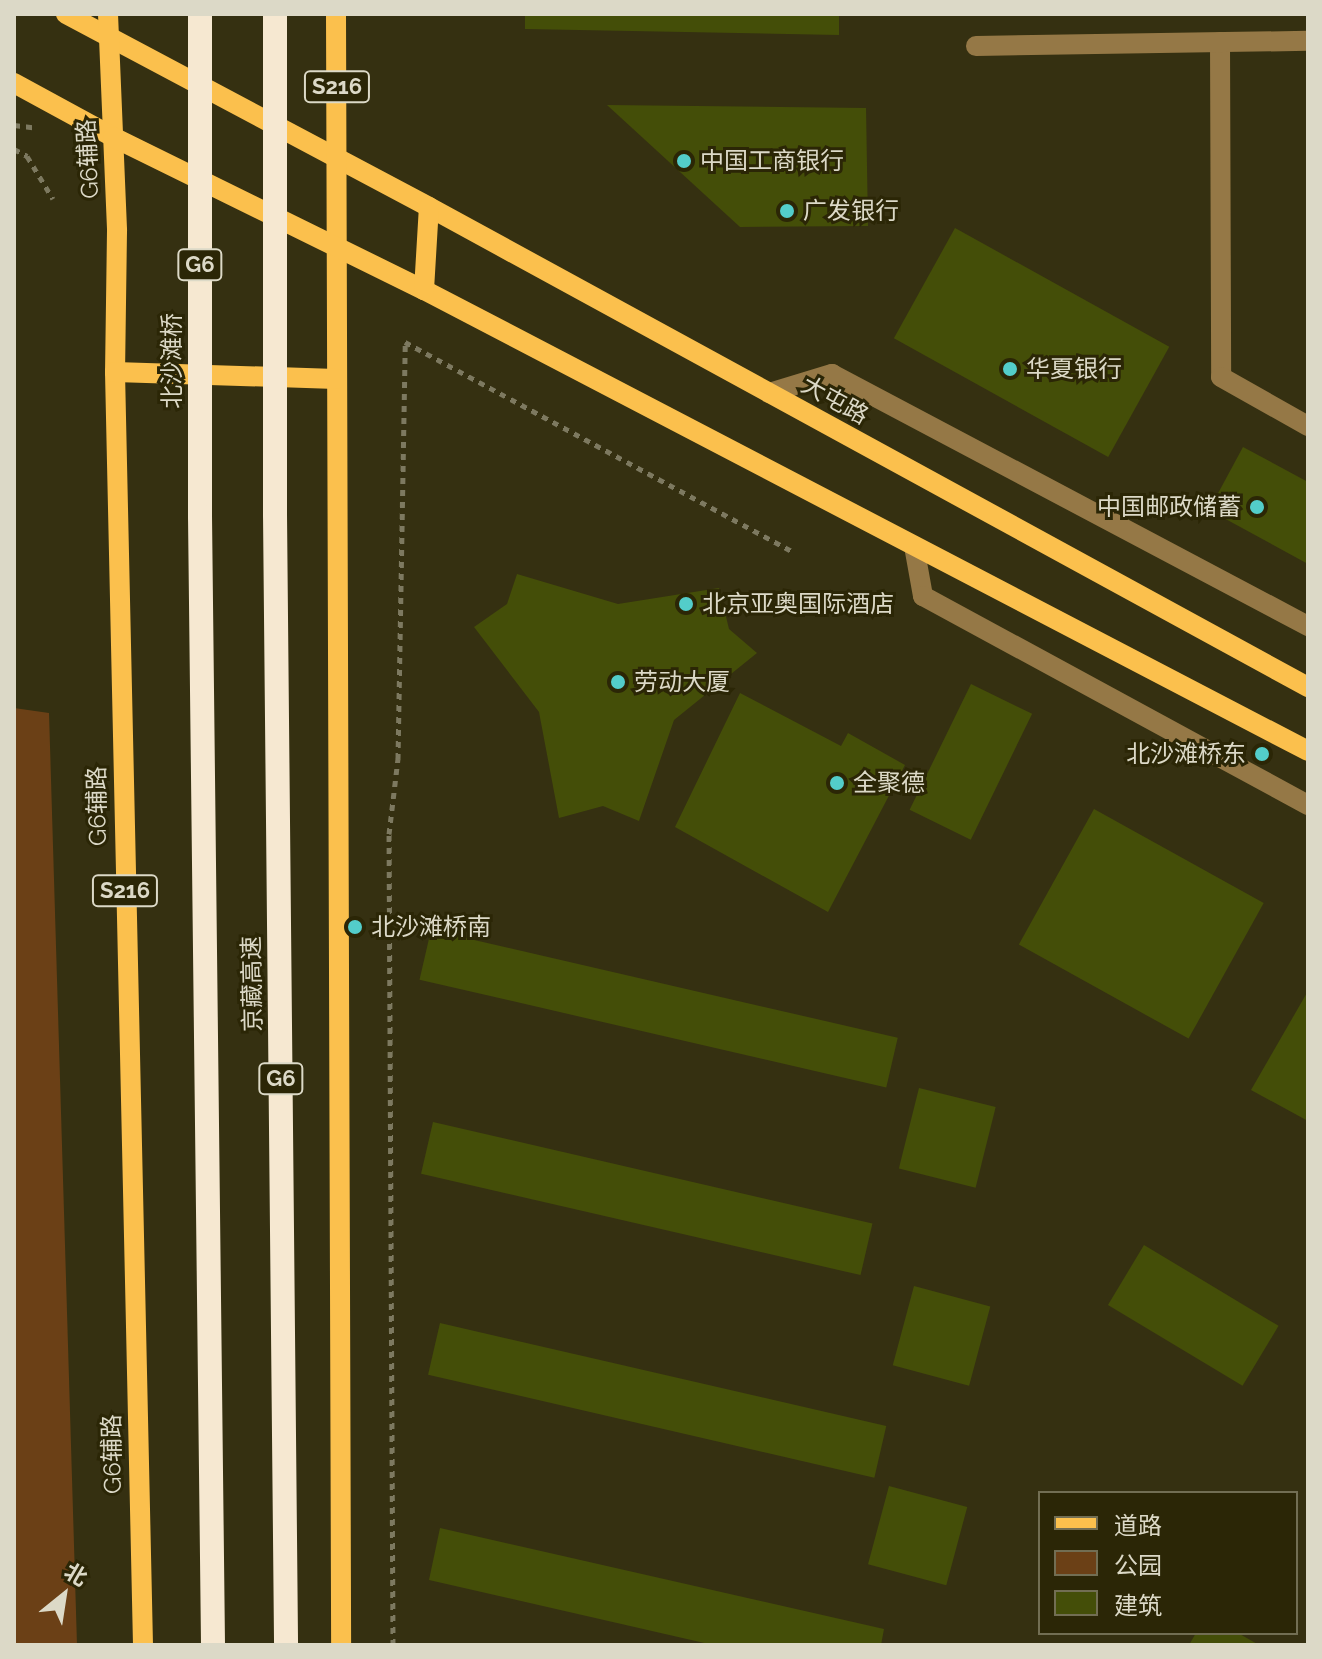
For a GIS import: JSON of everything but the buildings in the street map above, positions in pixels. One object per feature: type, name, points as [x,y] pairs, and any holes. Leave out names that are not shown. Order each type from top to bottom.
[{"type":"highway","name":"北沙滩桥","points":[[200,14],[200,516]]},
{"type":"highway","name":"京藏高速","points":[[275,14],[275,514],[286,1645]]},
{"type":"highway","name":"京藏高速","points":[[200,516],[213,1645]]},
{"type":"main road","name":"大屯路","points":[[66,14],[429,207],[1308,687]]},
{"type":"main road","name":"G6辅路","points":[[108,14],[117,231],[115,372],[143,1645]]},
{"type":"main road","name":"S216","points":[[336,14],[341,1645]]},
{"type":"main road","points":[[14,83],[113,137],[424,290],[1308,751]]},
{"type":"main road","points":[[424,290],[429,207]]},
{"type":"main road","points":[[115,372],[336,379]]},
{"type":"street","points":[[976,46],[1308,41]]},
{"type":"street","points":[[1220,42],[1221,377],[1308,426]]},
{"type":"street","points":[[769,393],[832,374],[1308,626]]},
{"type":"street","points":[[914,546],[923,596],[1308,805]]},
{"type":"path","points":[[14,149],[27,156],[53,199]]},
{"type":"path","points":[[393,1645],[389,834],[398,759],[405,342],[792,551]]},
{"type":"green space","points":[[14,708],[49,713],[77,1645],[14,1645]]},
{"type":"place","name":"中国工商银行","points":[[684,161]]},
{"type":"place","name":"广发银行","points":[[787,211]]},
{"type":"place","name":"华夏银行","points":[[1010,369]]},
{"type":"place","name":"中国邮政储蓄","points":[[1257,507]]},
{"type":"place","name":"北京亚奥国际酒店","points":[[686,604]]},
{"type":"place","name":"劳动大厦","points":[[618,682]]},
{"type":"place","name":"北沙滩桥东","points":[[1262,754]]},
{"type":"place","name":"全聚德","points":[[837,783]]},
{"type":"place","name":"北沙滩桥南","points":[[355,927]]}]
